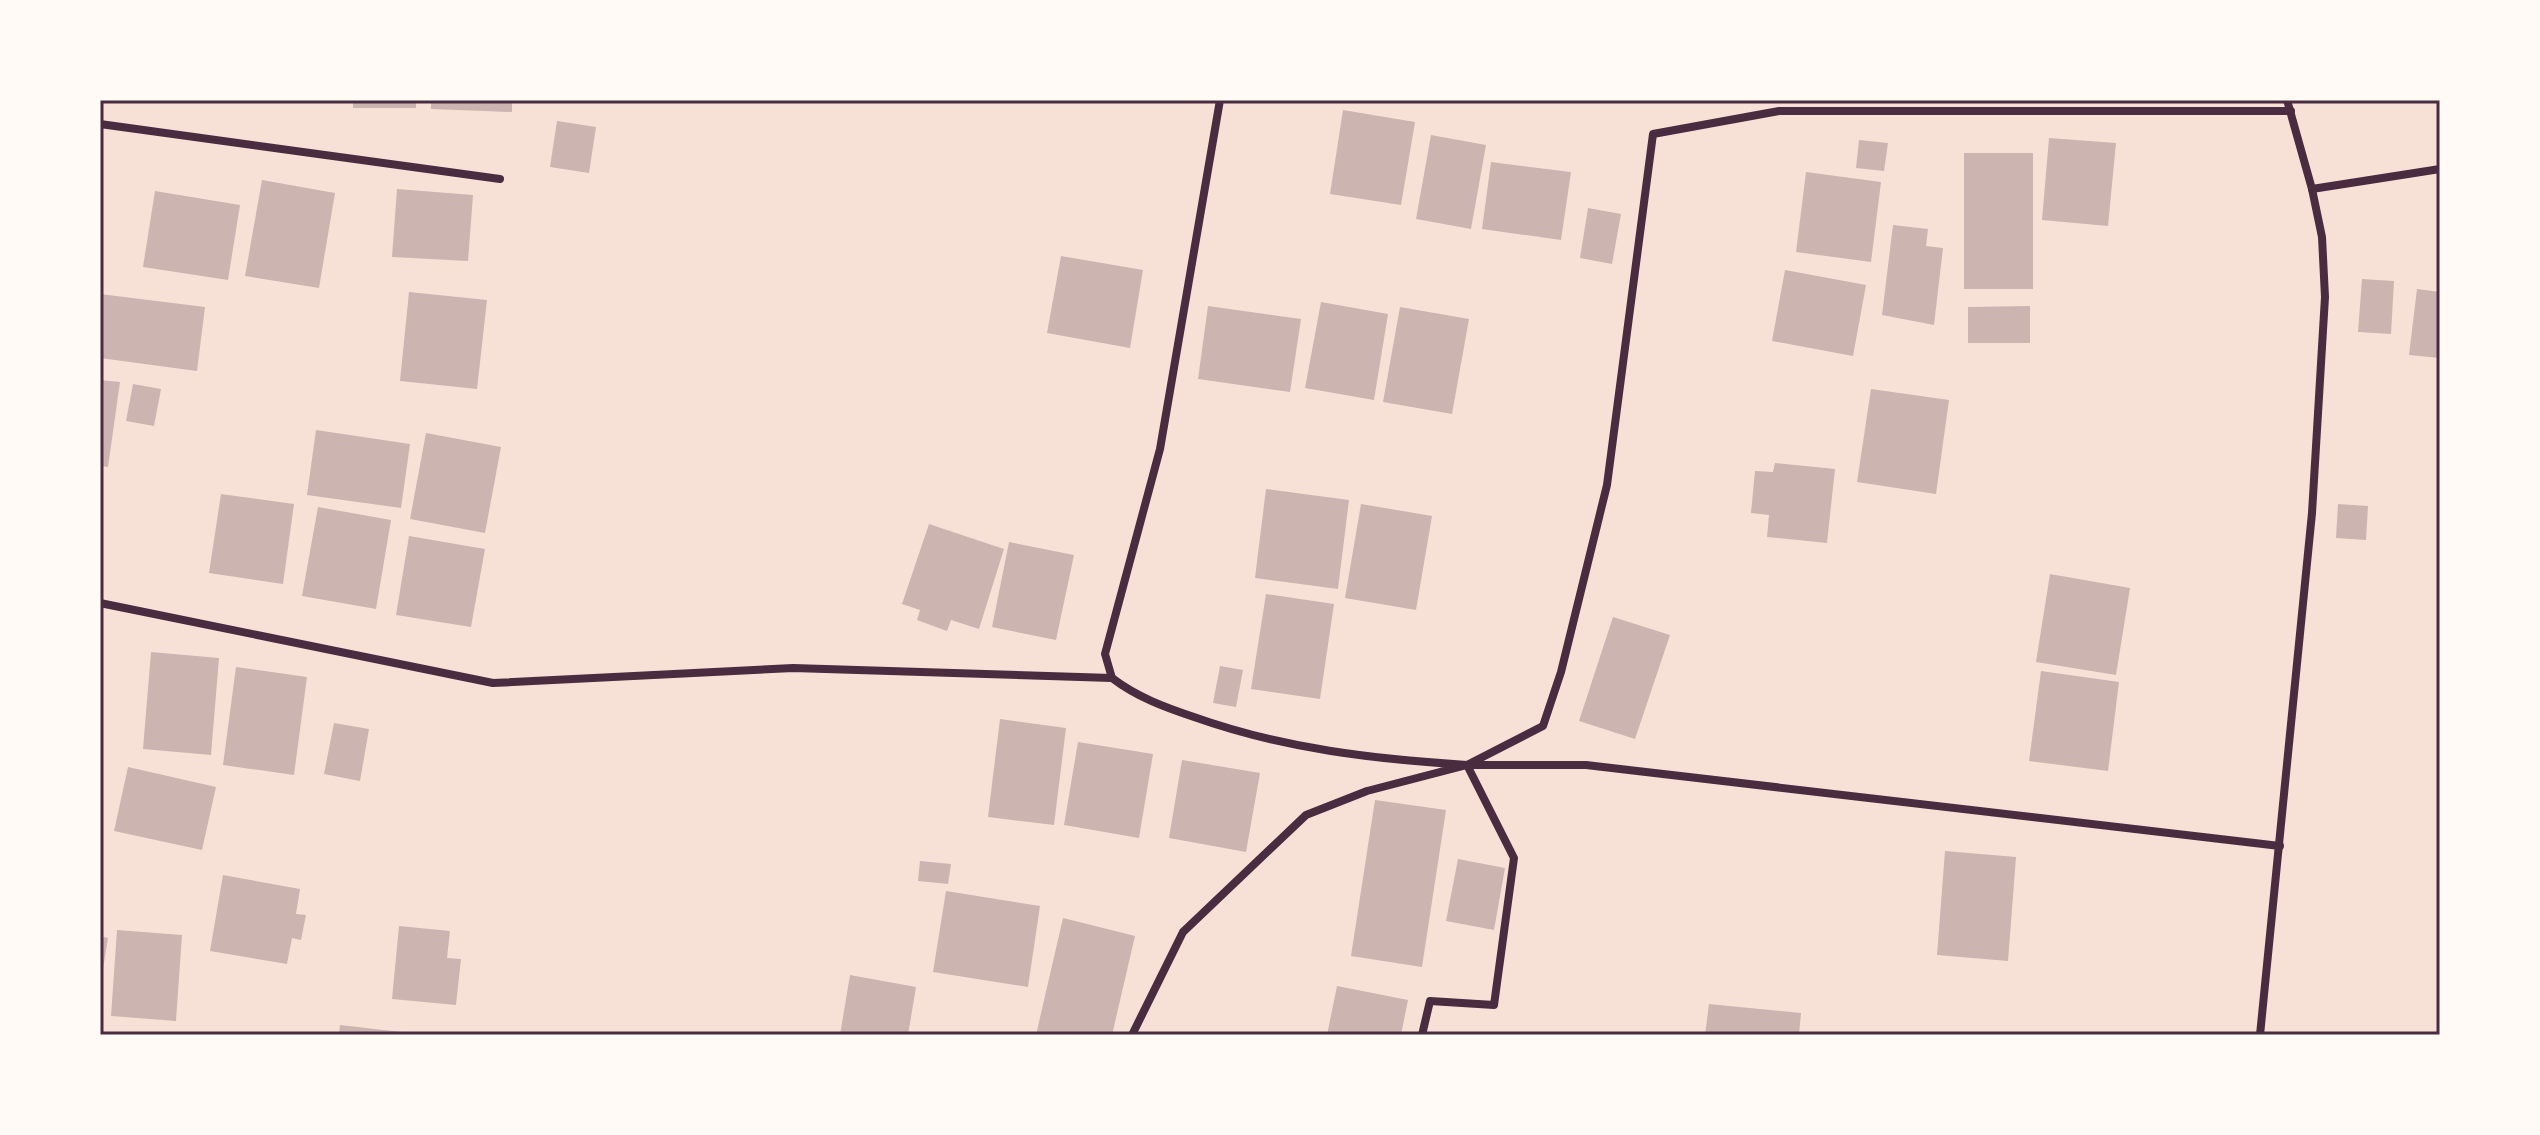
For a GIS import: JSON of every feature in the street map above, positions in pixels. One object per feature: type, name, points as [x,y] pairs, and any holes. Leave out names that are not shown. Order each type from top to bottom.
[{"type":"street","points":[[1112,678],[1105,654],[1160,449],[1220,100]]},
{"type":"street","points":[[2260,1035],[2312,513],[2325,297],[2322,237],[2287,100]]},
{"type":"street","points":[[1132,1035],[1183,932],[1306,815],[1367,791],[1467,765],[1543,726],[1561,672],[1607,485],[1653,134],[1779,111],[2291,111]]},
{"type":"street","points":[[100,124],[500,179]]},
{"type":"street","points":[[2312,189],[2440,169]]},
{"type":"street","points":[[100,603],[493,683],[793,668],[1112,678],[1132,693],[1238,733],[1305,749],[1467,765],[1586,765],[2280,846]]},
{"type":"street","points":[[1422,1035],[1430,1001],[1494,1005],[1514,858],[1467,765]]},
{"type":"building","points":[[353,100],[416,100],[416,108],[353,108]]},
{"type":"building","points":[[431,100],[512,100],[512,112],[431,109]]},
{"type":"building","points":[[1343,110],[1415,122],[1401,205],[1330,194]]},
{"type":"building","points":[[557,121],[596,127],[589,173],[550,167]]},
{"type":"building","points":[[1431,135],[1486,145],[1471,229],[1416,219]]},
{"type":"building","points":[[2049,138],[2116,143],[2108,226],[2042,220]]},
{"type":"building","points":[[1859,140],[1888,143],[1884,171],[1856,168]]},
{"type":"building","points":[[1964,153],[2033,153],[2033,289],[1964,289]]},
{"type":"building","points":[[1491,162],[1571,172],[1561,240],[1482,229]]},
{"type":"building","points":[[1806,172],[1881,182],[1871,262],[1796,252]]},
{"type":"building","points":[[262,180],[335,193],[319,288],[245,276]]},
{"type":"building","points":[[397,189],[473,195],[468,261],[392,257]]},
{"type":"building","points":[[155,191],[240,205],[228,280],[143,267]]},
{"type":"building","points":[[1588,208],[1621,214],[1612,264],[1580,258]]},
{"type":"building","points":[[1893,225],[1928,229],[1926,246],[1943,248],[1934,325],[1882,315]]},
{"type":"building","points":[[1061,256],[1143,270],[1130,348],[1047,333]]},
{"type":"building","points":[[1785,270],[1866,285],[1853,356],[1772,341]]},
{"type":"building","points":[[2362,279],[2394,281],[2391,334],[2358,332]]},
{"type":"building","points":[[2417,289],[2440,292],[2440,358],[2409,355]]},
{"type":"building","points":[[409,292],[487,300],[477,389],[400,381]]},
{"type":"building","points":[[100,294],[205,307],[197,371],[100,358]]},
{"type":"building","points":[[1321,302],[1388,314],[1374,400],[1305,388]]},
{"type":"building","points":[[1208,306],[1301,319],[1290,392],[1198,379]]},
{"type":"building","points":[[2030,306],[2030,343],[1968,343],[1968,307]]},
{"type":"building","points":[[1400,307],[1469,319],[1452,414],[1383,402]]},
{"type":"building","points":[[100,380],[120,382],[108,467],[100,466]]},
{"type":"building","points":[[133,384],[161,389],[154,426],[126,421]]},
{"type":"building","points":[[1871,389],[1949,400],[1936,494],[1857,482]]},
{"type":"building","points":[[316,430],[410,444],[401,508],[307,495]]},
{"type":"building","points":[[426,433],[501,447],[485,533],[410,519]]},
{"type":"building","points":[[1775,463],[1835,469],[1827,543],[1767,537],[1769,515],[1751,513],[1755,471],[1773,472]]},
{"type":"building","points":[[1266,489],[1349,500],[1338,589],[1255,578]]},
{"type":"building","points":[[221,494],[294,504],[283,584],[209,573]]},
{"type":"building","points":[[1361,504],[1432,516],[1416,610],[1345,598]]},
{"type":"building","points":[[2338,504],[2368,506],[2366,540],[2336,538]]},
{"type":"building","points":[[318,507],[391,520],[376,609],[302,596]]},
{"type":"building","points":[[929,524],[1004,549],[979,629],[951,620],[947,631],[917,620],[920,610],[902,604]]},
{"type":"building","points":[[409,536],[485,549],[471,627],[396,615]]},
{"type":"building","points":[[1009,542],[1074,555],[1056,640],[992,627]]},
{"type":"building","points":[[2050,574],[2130,588],[2116,675],[2036,662]]},
{"type":"building","points":[[1266,594],[1334,604],[1320,699],[1251,689]]},
{"type":"building","points":[[1613,617],[1670,635],[1635,739],[1579,721]]},
{"type":"building","points":[[151,652],[219,658],[211,755],[143,749]]},
{"type":"building","points":[[1220,666],[1243,670],[1236,707],[1213,703]]},
{"type":"building","points":[[236,667],[307,677],[294,775],[223,765]]},
{"type":"building","points":[[2041,671],[2119,682],[2108,771],[2029,761]]},
{"type":"building","points":[[1000,719],[1066,728],[1054,825],[988,817]]},
{"type":"building","points":[[334,723],[369,729],[360,781],[324,774]]},
{"type":"building","points":[[1078,742],[1153,754],[1139,838],[1064,825]]},
{"type":"building","points":[[1182,760],[1260,773],[1246,852],[1169,838]]},
{"type":"building","points":[[128,767],[216,787],[202,850],[114,831]]},
{"type":"building","points":[[1375,800],[1446,810],[1422,967],[1351,956]]},
{"type":"building","points":[[1945,851],[2016,857],[2008,961],[1937,955]]},
{"type":"building","points":[[1458,859],[1505,868],[1494,930],[1446,921]]},
{"type":"building","points":[[920,861],[951,864],[948,884],[918,881]]},
{"type":"building","points":[[223,875],[300,889],[296,914],[306,915],[301,940],[292,938],[287,964],[210,951]]},
{"type":"building","points":[[946,891],[1040,906],[1028,987],[933,972]]},
{"type":"building","points":[[1063,918],[1135,936],[1112,1035],[1036,1035]]},
{"type":"building","points":[[399,926],[450,931],[447,958],[461,959],[456,1005],[392,999]]},
{"type":"building","points":[[117,930],[182,935],[176,1021],[111,1016]]},
{"type":"building","points":[[100,936],[108,938],[102,975],[100,975]]},
{"type":"building","points":[[850,975],[916,987],[908,1035],[840,1035]]},
{"type":"building","points":[[1337,986],[1408,1000],[1401,1035],[1327,1035]]},
{"type":"building","points":[[1709,1004],[1801,1013],[1799,1035],[1705,1035]]},
{"type":"building","points":[[340,1025],[410,1033],[410,1035],[339,1035]]}]
